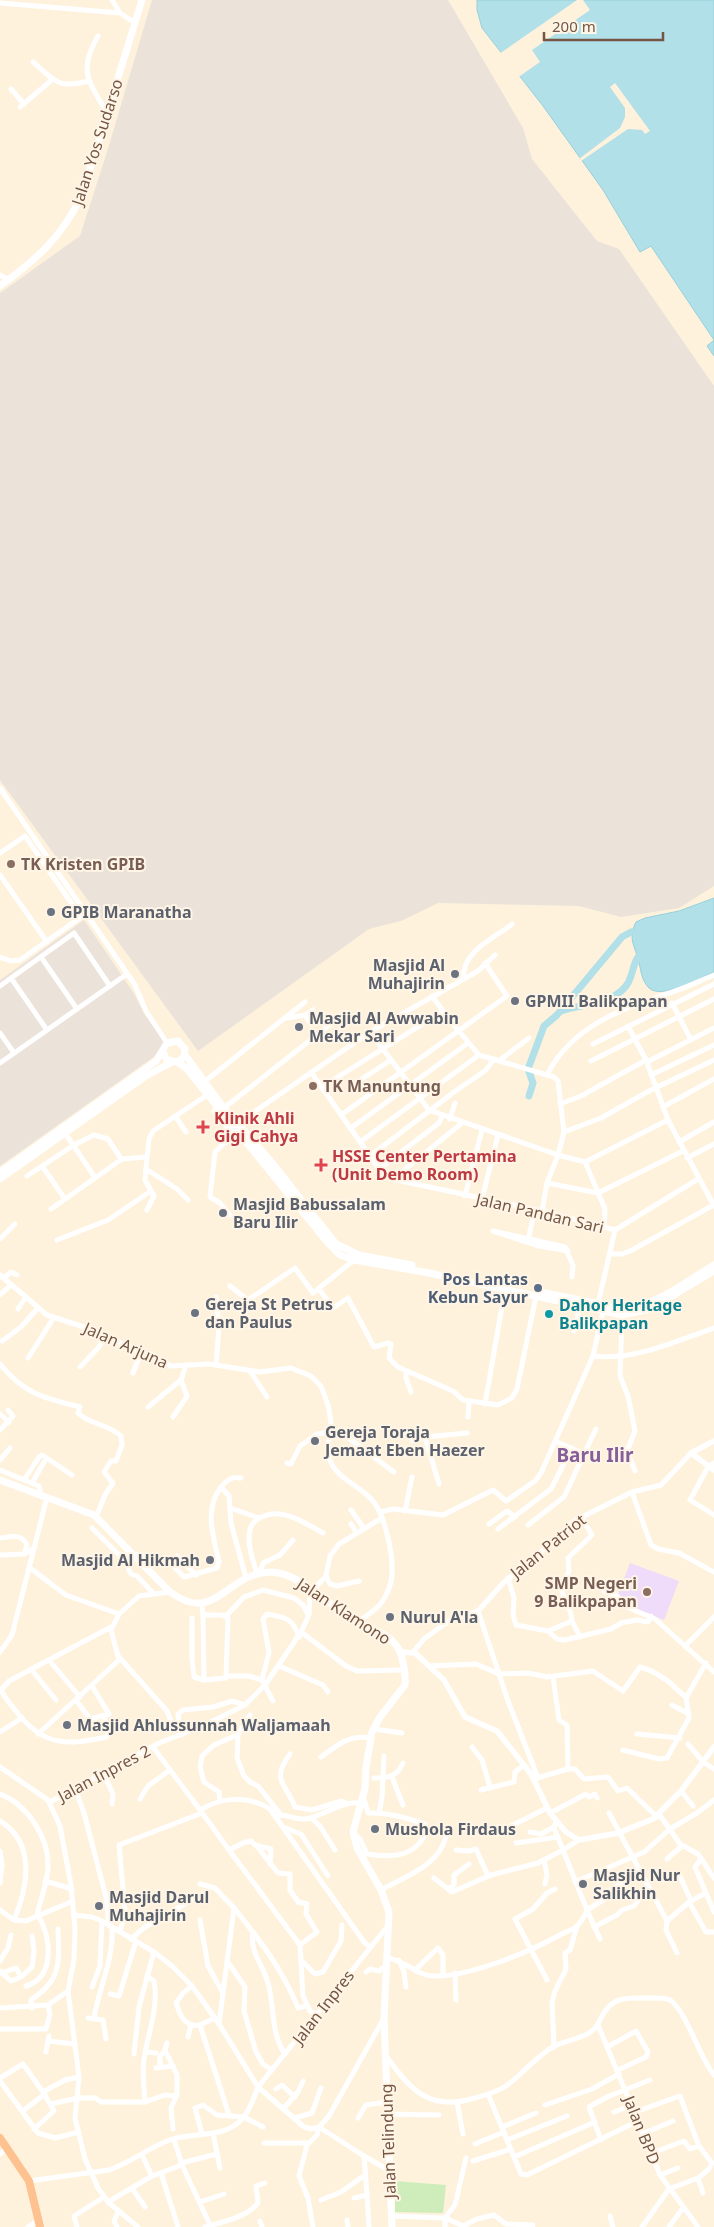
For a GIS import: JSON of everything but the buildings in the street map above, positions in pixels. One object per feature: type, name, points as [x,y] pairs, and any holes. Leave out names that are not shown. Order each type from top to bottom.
[{"type":"highway","points":[[0,2138],[28,2181],[39,2224]]},
{"type":"main road","name":"Jalan Yos Sudarso","points":[[0,286],[51,244],[71,217],[82,195],[142,0]]},
{"type":"main road","points":[[68,1137],[156,1061],[163,1052],[167,1042],[175,1040],[182,1042],[185,1055],[222,1108],[313,1221],[336,1244],[352,1253],[622,1315],[650,1309],[714,1271]]},
{"type":"main road","points":[[163,1052],[167,1060],[186,1068],[204,1097],[222,1108],[238,1123],[336,1252],[354,1260],[627,1308],[646,1304],[714,1265]]},
{"type":"main road","points":[[1,1174],[51,1139],[68,1137],[146,1076],[185,1055]]},
{"type":"main road","points":[[0,1480],[96,1516],[170,1592],[186,1602],[202,1605]]},
{"type":"main road","name":"Jalan Klamono","points":[[202,1605],[246,1578],[259,1574],[282,1574],[293,1578],[358,1622],[387,1636],[401,1652],[404,1687],[382,1714],[370,1738],[362,1804],[353,1832]]},
{"type":"main road","points":[[353,1832],[357,1848],[381,1890],[388,1912],[388,1962],[384,2018],[385,2054]]},
{"type":"main road","name":"Jalan Telindung","points":[[385,2054],[386,2102],[391,2143],[392,2227]]},
{"type":"street","points":[[112,0],[120,14]]},
{"type":"street","points":[[0,3],[120,14],[135,23]]},
{"type":"street","points":[[98,36],[86,64],[89,81],[107,113]]},
{"type":"street","points":[[32,62],[53,80],[65,85],[89,81]]},
{"type":"street","points":[[11,89],[22,105],[53,80]]},
{"type":"street","points":[[0,275],[9,280]]},
{"type":"street","points":[[0,788],[135,985],[146,1011],[167,1042]]},
{"type":"street","points":[[0,853],[25,836],[81,917]]},
{"type":"street","points":[[0,875],[47,942]]},
{"type":"street","points":[[0,957],[11,962],[20,960],[86,913]]},
{"type":"street","points":[[463,979],[463,968],[471,954],[512,924]]},
{"type":"street","points":[[0,986],[74,933],[110,986]]},
{"type":"street","points":[[238,1123],[370,1032],[479,970],[495,955]]},
{"type":"street","points":[[41,957],[77,1009]]},
{"type":"street","points":[[341,1115],[506,997],[507,993],[485,963]]},
{"type":"street","points":[[0,1063],[127,974]]},
{"type":"street","points":[[548,1075],[566,1045],[586,1030],[627,1007],[675,991],[714,975]]},
{"type":"street","points":[[11,978],[47,1030]]},
{"type":"street","points":[[593,1044],[672,1003],[714,984]]},
{"type":"street","points":[[432,996],[479,1055],[548,1075],[558,1081],[564,1132],[558,1155],[547,1183],[542,1211]]},
{"type":"street","points":[[591,1061],[714,999]]},
{"type":"street","points":[[204,1082],[305,1002]]},
{"type":"street","points":[[672,1003],[691,1040]]},
{"type":"street","points":[[285,1018],[305,1015],[313,1010]]},
{"type":"street","points":[[322,1087],[443,1011]]},
{"type":"street","points":[[305,1015],[311,1024]]},
{"type":"street","points":[[230,1215],[220,1203],[210,1197],[215,1152],[234,1135],[214,1111],[222,1108],[342,1015]]},
{"type":"street","points":[[610,1254],[622,1254],[632,1250],[714,1206],[668,1120],[646,1061],[628,1026]]},
{"type":"street","points":[[560,1104],[581,1096],[646,1061],[714,1028]]},
{"type":"street","points":[[370,1032],[429,1110],[450,1119],[558,1155],[585,1162],[668,1120]]},
{"type":"street","points":[[0,1033],[14,1053]]},
{"type":"street","points":[[370,1156],[429,1110],[529,1038]]},
{"type":"street","points":[[351,1128],[468,1043]]},
{"type":"street","points":[[651,1075],[714,1045]]},
{"type":"street","points":[[360,1142],[419,1097],[479,1055]]},
{"type":"street","points":[[354,1084],[391,1060]]},
{"type":"street","points":[[564,1132],[601,1118],[656,1088],[714,1060]]},
{"type":"street","name":"Jalan Pandan Sari","points":[[311,1072],[379,1169],[393,1179],[465,1196],[542,1211],[615,1230]]},
{"type":"street","points":[[663,1107],[714,1079]]},
{"type":"street","points":[[147,1210],[154,1197],[145,1180],[146,1158],[152,1133],[204,1097]]},
{"type":"street","points":[[450,1119],[455,1103]]},
{"type":"street","points":[[175,1116],[186,1132]]},
{"type":"street","points":[[379,1169],[439,1123],[442,1116]]},
{"type":"street","points":[[679,1142],[714,1122]]},
{"type":"street","points":[[393,1179],[462,1123]]},
{"type":"street","points":[[465,1196],[482,1130]]},
{"type":"street","points":[[482,1199],[498,1135]]},
{"type":"street","points":[[27,1176],[42,1166],[68,1137],[103,1136],[108,1138],[120,1157]]},
{"type":"street","points":[[68,1137],[94,1176]]},
{"type":"street","points":[[687,1158],[714,1144]]},
{"type":"street","points":[[547,1183],[598,1194],[683,1150]]},
{"type":"street","points":[[51,1209],[122,1159],[146,1158]]},
{"type":"street","points":[[585,1162],[605,1209],[604,1227]]},
{"type":"street","points":[[42,1166],[63,1196]]},
{"type":"street","points":[[146,1169],[177,1189],[188,1200]]},
{"type":"street","points":[[598,1304],[615,1230],[698,1179]]},
{"type":"street","points":[[57,1240],[108,1220],[151,1191]]},
{"type":"street","points":[[528,1241],[535,1210]]},
{"type":"street","points":[[0,1239],[15,1224]]},
{"type":"street","points":[[528,1241],[492,1232],[568,1252],[573,1265],[572,1277]]},
{"type":"street","points":[[230,1286],[248,1300],[295,1268],[314,1293],[354,1260]]},
{"type":"street","points":[[2,1276],[11,1272],[18,1275]]},
{"type":"street","name":"Jalan Arjuna","points":[[2,1276],[37,1309],[53,1319],[77,1324],[105,1335],[172,1366],[216,1365],[266,1372],[294,1368],[315,1379],[327,1399],[332,1433],[328,1449],[331,1464],[342,1477],[371,1499],[381,1515]]},
{"type":"street","points":[[0,1295],[11,1285]]},
{"type":"street","points":[[319,1289],[333,1308],[348,1298],[373,1346],[376,1347],[390,1343],[390,1362],[453,1391],[461,1399],[498,1405],[512,1398],[516,1392],[536,1296]]},
{"type":"street","points":[[485,1404],[505,1289]]},
{"type":"street","points":[[216,1297],[219,1326],[216,1365]]},
{"type":"street","points":[[18,1309],[25,1298]]},
{"type":"street","points":[[574,1331],[580,1306]]},
{"type":"street","points":[[2,1341],[21,1327],[37,1309]]},
{"type":"street","points":[[309,1615],[311,1591],[326,1576],[331,1553],[339,1544],[390,1509],[443,1515],[491,1491],[496,1492],[506,1501],[535,1481],[593,1356],[603,1311]]},
{"type":"street","points":[[622,1315],[620,1376],[628,1396],[635,1431],[627,1451],[635,1471]]},
{"type":"street","points":[[28,1358],[53,1319]]},
{"type":"street","points":[[593,1356],[620,1357],[714,1328]]},
{"type":"street","points":[[80,1367],[99,1347],[105,1335]]},
{"type":"street","points":[[133,1373],[141,1352]]},
{"type":"street","points":[[0,1364],[26,1390],[44,1398],[55,1398],[80,1406],[78,1413],[86,1420],[108,1427],[121,1436],[119,1455],[115,1462],[111,1461],[104,1472],[113,1483],[105,1495],[96,1516]]},
{"type":"street","points":[[173,1417],[187,1396],[182,1380],[186,1365]]},
{"type":"street","points":[[250,1371],[267,1397]]},
{"type":"street","points":[[406,1371],[406,1378],[411,1392]]},
{"type":"street","points":[[148,1407],[182,1380]]},
{"type":"street","points":[[468,1417],[469,1401]]},
{"type":"street","points":[[0,1430],[14,1416],[8,1410]]},
{"type":"street","points":[[0,1414],[9,1422]]},
{"type":"street","points":[[528,1525],[563,1498],[596,1429]]},
{"type":"street","points":[[287,1463],[291,1464],[301,1445],[317,1434],[340,1432],[394,1472]]},
{"type":"street","points":[[413,1441],[426,1437],[467,1432]]},
{"type":"street","points":[[426,1437],[439,1484]]},
{"type":"street","points":[[555,1441],[584,1454]]},
{"type":"street","points":[[711,1468],[691,1453],[714,1441]]},
{"type":"street","points":[[0,1460],[10,1448]]},
{"type":"street","points":[[498,1529],[553,1487],[572,1448]]},
{"type":"street","name":"Jalan Patriot","points":[[413,1652],[424,1639],[450,1620],[478,1611],[508,1578],[528,1564],[553,1539],[581,1517],[632,1492],[661,1485],[691,1453]]},
{"type":"street","points":[[24,1480],[38,1457],[42,1455],[72,1475]]},
{"type":"street","points":[[32,1483],[44,1462]]},
{"type":"street","points":[[714,1463],[690,1500],[714,1515]]},
{"type":"street","points":[[0,1470],[40,1487],[44,1496],[36,1547],[12,1636],[0,1652]]},
{"type":"street","points":[[132,1554],[163,1557],[172,1562],[184,1577],[219,1566],[210,1507],[212,1500],[221,1487],[232,1477],[241,1478]]},
{"type":"street","points":[[405,1511],[412,1477]]},
{"type":"street","points":[[221,1487],[229,1495],[230,1508],[246,1578]]},
{"type":"street","points":[[632,1492],[651,1545],[658,1549],[679,1553],[714,1572]]},
{"type":"street","points":[[230,1508],[259,1518]]},
{"type":"street","points":[[352,1510],[363,1527]]},
{"type":"street","points":[[489,1524],[507,1511],[515,1517]]},
{"type":"street","points":[[259,1574],[250,1546],[249,1534],[251,1525],[259,1518],[272,1513],[282,1514],[297,1519],[323,1533]]},
{"type":"street","points":[[358,1622],[381,1603],[392,1579],[389,1542],[381,1515]]},
{"type":"street","points":[[580,1637],[572,1621],[572,1609],[564,1598],[561,1586],[569,1571],[568,1557],[592,1535],[581,1517]]},
{"type":"street","points":[[351,1524],[356,1532]]},
{"type":"street","points":[[92,1528],[124,1561],[128,1571],[137,1576],[153,1592]]},
{"type":"street","points":[[0,1538],[21,1537],[27,1545],[24,1554]]},
{"type":"street","points":[[259,1574],[262,1563],[280,1555],[293,1540]]},
{"type":"street","points":[[0,1555],[24,1554],[36,1547]]},
{"type":"street","points":[[24,1554],[31,1565],[66,1595],[119,1614]]},
{"type":"street","points":[[177,1556],[196,1574]]},
{"type":"street","points":[[326,1576],[330,1584],[335,1586],[359,1581]]},
{"type":"street","points":[[508,1578],[514,1598],[515,1624],[548,1631],[561,1640],[611,1629],[620,1623],[636,1620],[648,1622],[650,1616]]},
{"type":"street","points":[[203,1615],[226,1616],[244,1597],[262,1590],[294,1598],[303,1605],[309,1615]]},
{"type":"street","points":[[604,1591],[617,1596],[627,1607],[650,1616],[706,1663],[714,1672]]},
{"type":"street","points":[[104,1716],[108,1733],[105,1737],[64,1743],[52,1742],[38,1734],[22,1718],[1,1690],[5,1684],[31,1669],[111,1627],[119,1614],[137,1597],[153,1592],[170,1592]]},
{"type":"street","points":[[202,1605],[204,1680]]},
{"type":"street","points":[[478,1611],[548,1810],[569,1835],[579,1840]]},
{"type":"street","points":[[273,1701],[264,1682],[269,1652],[263,1625],[264,1616],[267,1614],[291,1620],[300,1634],[346,1666],[357,1671],[403,1670]]},
{"type":"street","name":"Jalan Inpres 2","points":[[0,1767],[25,1782],[50,1802],[159,1744],[245,1705],[278,1666],[300,1634],[309,1615]]},
{"type":"street","points":[[226,1616],[229,1623],[226,1676]]},
{"type":"street","points":[[685,1646],[714,1616]]},
{"type":"street","points":[[192,1618],[193,1672],[195,1679],[249,1676],[264,1682]]},
{"type":"street","points":[[548,1631],[572,1621]]},
{"type":"street","points":[[111,1627],[112,1638],[119,1657],[167,1710],[173,1726]]},
{"type":"street","points":[[401,1652],[413,1652],[429,1666],[450,1688],[465,1717],[497,1731],[536,1778]]},
{"type":"street","points":[[38,1734],[92,1686],[119,1657]]},
{"type":"street","points":[[49,1660],[78,1699],[90,1719],[104,1716],[110,1712],[92,1686]]},
{"type":"street","points":[[623,1750],[664,1760],[680,1738],[689,1714],[687,1697],[706,1663]]},
{"type":"street","points":[[429,1666],[477,1665],[499,1674],[526,1673],[553,1677],[592,1671],[623,1691],[640,1667],[651,1670],[671,1683],[678,1693],[687,1697]]},
{"type":"street","points":[[278,1666],[324,1686],[328,1692]]},
{"type":"street","points":[[31,1669],[56,1700]]},
{"type":"street","points":[[553,1677],[559,1720],[567,1725],[568,1769]]},
{"type":"street","points":[[181,1735],[178,1714],[183,1710],[213,1707],[234,1700],[245,1705]]},
{"type":"street","points":[[672,1705],[689,1714]]},
{"type":"street","points":[[250,1715],[238,1734],[237,1758],[244,1776],[258,1786],[282,1815]]},
{"type":"street","points":[[0,1732],[22,1718]]},
{"type":"street","points":[[374,1729],[402,1733]]},
{"type":"street","points":[[220,1801],[219,1792],[204,1782],[200,1762],[202,1756],[212,1746],[238,1734]]},
{"type":"street","points":[[637,1734],[680,1738]]},
{"type":"street","points":[[321,1757],[334,1746],[351,1738],[361,1736],[370,1738]]},
{"type":"street","points":[[688,1744],[703,1762],[714,1769]]},
{"type":"street","points":[[153,1747],[300,1945],[303,1996],[306,2006],[310,2011],[317,2014]]},
{"type":"street","points":[[434,1878],[452,1892],[488,1876],[544,1860],[579,1840],[618,1833],[644,1824],[658,1815],[681,1791],[714,1747]]},
{"type":"street","points":[[472,1748],[482,1760],[490,1787]]},
{"type":"street","points":[[290,1754],[280,1770],[279,1780],[296,1807],[312,1810],[342,1801],[348,1804]]},
{"type":"street","points":[[379,1813],[384,1756]]},
{"type":"street","points":[[374,1778],[392,1777],[399,1772],[403,1763]]},
{"type":"street","points":[[481,1790],[514,1782],[514,1772],[524,1765]]},
{"type":"street","points":[[536,1778],[568,1769],[575,1769],[585,1780],[608,1777],[618,1791],[628,1788],[658,1815],[682,1846],[697,1853],[714,1878]]},
{"type":"street","points":[[140,1800],[148,1786],[170,1770]]},
{"type":"street","points":[[103,1773],[114,1796],[112,1804]]},
{"type":"street","points":[[392,1777],[403,1804]]},
{"type":"street","points":[[75,1788],[84,1813],[106,1897],[113,1944],[97,2000],[94,2018]]},
{"type":"street","points":[[681,1791],[693,1806]]},
{"type":"street","points":[[0,1794],[15,1800],[21,1806],[43,1841],[48,1868],[37,1915],[46,1928],[47,1967],[36,1982],[26,1986]]},
{"type":"street","points":[[507,1828],[586,1794],[589,1797],[595,1794],[597,1798]]},
{"type":"street","points":[[353,1832],[360,1839],[366,1852],[370,1854],[399,1855],[411,1852],[422,1842],[427,1830],[424,1824],[379,1813],[368,1813],[363,1796]]},
{"type":"street","points":[[120,1932],[125,1911],[119,1845],[201,1811],[220,1801],[244,1800],[258,1802],[274,1814],[364,1942],[370,1947]]},
{"type":"street","points":[[575,1882],[633,1858],[653,1847],[670,1829],[714,1800]]},
{"type":"street","points":[[50,1802],[63,1840],[72,1888],[75,1948],[68,1991],[78,2077],[78,2098],[75,2118],[90,2174],[106,2199],[118,2212],[136,2223],[138,2227]]},
{"type":"street","points":[[274,1814],[300,1819],[311,1818],[348,1804],[357,1802],[362,1804]]},
{"type":"street","points":[[609,1813],[618,1833],[667,1920],[666,1930],[677,1953]]},
{"type":"street","points":[[311,1818],[320,1826],[335,1850]]},
{"type":"street","points":[[0,1820],[16,1836],[26,1856],[25,1885],[22,1901],[14,1920]]},
{"type":"street","points":[[556,1820],[554,1827],[600,1940]]},
{"type":"street","points":[[283,1827],[301,1834],[328,1876]]},
{"type":"street","points":[[530,1832],[541,1834],[554,1827]]},
{"type":"street","points":[[381,1890],[433,1859],[441,1850],[446,1836]]},
{"type":"street","points":[[516,1843],[558,1837]]},
{"type":"street","points":[[229,1850],[250,1841],[256,1845],[271,1849],[270,1864]]},
{"type":"street","points":[[256,1845],[278,1873],[291,1876],[290,1890],[298,1902],[307,1904],[306,1914],[318,1931],[300,1945]]},
{"type":"street","points":[[667,1859],[682,1846]]},
{"type":"street","points":[[456,1850],[469,1851],[476,1849],[488,1876]]},
{"type":"street","points":[[0,1851],[2,1861],[0,1882]]},
{"type":"street","points":[[701,1859],[695,1866],[714,1912]]},
{"type":"street","points":[[544,1860],[547,1875],[545,1884]]},
{"type":"street","points":[[448,1889],[453,1886],[454,1875],[469,1864]]},
{"type":"street","points":[[554,2047],[552,2002],[555,1991],[566,1969],[565,1953],[570,1950],[577,1926],[587,1910],[605,1899],[607,1893],[624,1881],[641,1874]]},
{"type":"street","points":[[680,1876],[705,1932],[714,1932]]},
{"type":"street","points":[[45,1881],[72,1888]]},
{"type":"street","points":[[200,1884],[215,1888],[234,1908],[290,1986],[298,2008],[306,2006]]},
{"type":"street","points":[[547,1980],[533,1950],[515,1919],[533,1909],[547,1893],[555,1889]]},
{"type":"street","points":[[594,1927],[617,1915],[622,1910],[634,1906],[640,1898],[651,1892]]},
{"type":"street","points":[[110,1994],[117,1997],[119,1995],[133,1940],[145,1927],[202,1894]]},
{"type":"street","points":[[667,1920],[690,1902],[706,1894]]},
{"type":"street","points":[[0,1910],[14,1920],[26,1921],[73,1901]]},
{"type":"street","points":[[219,2024],[234,1908]]},
{"type":"street","points":[[74,1915],[92,1917],[102,1921],[154,1952],[192,1986],[219,2024],[258,2088],[284,2108],[304,2127],[311,2129],[319,2127],[390,2171]]},
{"type":"street","points":[[200,1920],[208,1966],[223,1993]]},
{"type":"street","points":[[92,1986],[100,1966],[102,1921]]},
{"type":"street","points":[[301,1960],[313,1973],[321,1973],[332,1960],[341,1941],[342,1925]]},
{"type":"street","points":[[366,1972],[370,1969],[379,1971],[388,1962],[399,1960],[426,1975],[443,1975],[472,1970],[533,1950],[577,1926]]},
{"type":"street","name":"Jalan Inpres","points":[[244,2117],[258,2088],[387,1928]]},
{"type":"street","points":[[32,2008],[31,2000],[44,1992],[54,1981],[58,1929]]},
{"type":"street","points":[[253,1932],[253,1952],[268,1980],[276,2036],[285,2054]]},
{"type":"street","points":[[0,1962],[8,1948],[11,1935]]},
{"type":"street","points":[[1,1972],[11,1981],[21,1977],[32,1967],[34,1951],[32,1936]]},
{"type":"street","points":[[415,1970],[438,1948],[443,1955],[443,1975]]},
{"type":"street","points":[[134,2054],[139,2007],[154,1952]]},
{"type":"street","points":[[399,1960],[404,1972],[406,1987]]},
{"type":"street","points":[[227,1961],[245,1987],[244,2011],[256,2052],[263,2064],[272,2070]]},
{"type":"street","points":[[1,1972],[16,1968],[21,1977]]},
{"type":"street","points":[[454,1973],[456,2000]]},
{"type":"street","points":[[145,2102],[144,2069],[154,2014],[155,1990],[154,1981],[148,1976]]},
{"type":"street","points":[[192,1986],[176,2002],[182,2019],[191,2025],[200,2025],[215,2018]]},
{"type":"street","points":[[0,2008],[32,2008],[48,2005],[68,1991]]},
{"type":"street","points":[[385,2054],[396,2070],[421,2096],[434,2102],[457,2102],[488,2094],[506,2086],[554,2047],[579,2039],[598,2025],[607,2009],[622,1998],[668,1999],[680,2012],[701,2056],[714,2076]]},
{"type":"street","points":[[0,2029],[46,2029],[50,2014],[48,2005]]},
{"type":"street","points":[[88,2018],[104,2020],[106,2039]]},
{"type":"street","points":[[313,2227],[308,2198],[299,2176],[308,2143],[317,2135],[319,2127],[329,2116],[384,2018]]},
{"type":"street","points":[[188,2037],[191,2025]]},
{"type":"street","points":[[200,2025],[229,2116]]},
{"type":"street","name":"Jalan BPD","points":[[598,2025],[660,2175],[697,2227]]},
{"type":"street","points":[[545,2105],[592,2089],[646,2057],[648,2052],[636,2031],[607,2047]]},
{"type":"street","points":[[46,2052],[48,2039],[75,2044]]},
{"type":"street","points":[[167,2043],[165,2051],[160,2056],[158,2068],[173,2066]]},
{"type":"street","points":[[165,2051],[177,2076],[176,2096],[171,2108],[173,2129]]},
{"type":"street","points":[[146,2052],[156,2054]]},
{"type":"street","points":[[34,2129],[54,2111],[44,2093],[23,2064],[0,2080],[24,2110],[34,2129],[55,2138],[78,2132]]},
{"type":"street","points":[[24,2110],[44,2093],[65,2080],[78,2077]]},
{"type":"street","points":[[601,2140],[589,2107],[650,2080]]},
{"type":"street","points":[[284,2108],[295,2097],[303,2081]]},
{"type":"street","points":[[276,2089],[282,2085],[295,2097]]},
{"type":"street","points":[[295,2118],[312,2113],[321,2088]]},
{"type":"street","points":[[488,2094],[521,2174],[527,2175],[638,2120]]},
{"type":"street","points":[[635,2112],[679,2095],[700,2146],[712,2163],[709,2169],[698,2178],[669,2189],[642,2227]]},
{"type":"street","points":[[51,2104],[78,2098],[95,2098],[101,2102],[145,2102],[165,2096],[176,2096]]},
{"type":"street","points":[[358,2118],[366,2105],[386,2102]]},
{"type":"street","points":[[457,2102],[464,2134]]},
{"type":"street","points":[[202,2134],[196,2107],[203,2105],[217,2115],[244,2117],[263,2127]]},
{"type":"street","points":[[614,2112],[632,2105]]},
{"type":"street","points":[[475,2144],[536,2113]]},
{"type":"street","points":[[387,2114],[439,2115]]},
{"type":"street","points":[[507,2140],[567,2116]]},
{"type":"street","points":[[28,2181],[90,2174],[122,2166],[174,2139],[213,2133],[232,2127],[244,2117]]},
{"type":"street","points":[[644,2133],[673,2121]]},
{"type":"street","points":[[514,2157],[595,2122]]},
{"type":"street","points":[[213,2133],[220,2168]]},
{"type":"street","points":[[174,2139],[182,2164],[200,2202],[209,2227],[247,2213],[255,2208],[258,2203],[256,2186],[265,2183]]},
{"type":"street","points":[[652,2154],[684,2141],[690,2149],[700,2146]]},
{"type":"street","points":[[264,2143],[308,2143]]},
{"type":"street","points":[[0,2154],[8,2148]]},
{"type":"street","points":[[473,2161],[511,2149]]},
{"type":"street","points":[[77,2227],[74,2216],[106,2199],[132,2188],[152,2176],[182,2164],[217,2154]]},
{"type":"street","points":[[142,2155],[152,2176]]},
{"type":"street","points":[[364,2156],[370,2227]]},
{"type":"street","points":[[445,2227],[445,2218],[455,2206],[466,2158]]},
{"type":"street","points":[[660,2175],[678,2168]]},
{"type":"street","points":[[161,2173],[178,2227]]},
{"type":"street","points":[[321,2200],[341,2192],[365,2175]]},
{"type":"street","points":[[698,2178],[703,2193]]},
{"type":"street","points":[[132,2188],[145,2206]]},
{"type":"street","points":[[200,2202],[224,2194]]},
{"type":"street","points":[[354,2198],[368,2195]]},
{"type":"street","points":[[669,2227],[683,2208]]},
{"type":"street","points":[[117,2227],[114,2221],[118,2212]]},
{"type":"street","points":[[391,2216],[445,2218],[466,2226],[477,2219],[494,2215],[506,2224],[533,2224]]},
{"type":"street","points":[[610,2216],[614,2227]]},
{"type":"street","points":[[347,2220],[348,2227]]},
{"type":"street","points":[[260,2221],[262,2227]]},
{"type":"street","points":[[28,2227],[39,2224]]},
{"type":"shaded area","points":[[152,0],[448,0],[523,128],[532,159],[597,241],[619,249],[714,386],[714,886],[679,908],[621,917],[579,906],[438,903],[401,921],[369,929],[198,1051],[0,780],[0,293],[80,236]]},
{"type":"shaded area","points":[[84,920],[133,992],[145,1015],[164,1040],[162,1048],[155,1056],[0,1166],[0,980]]},
{"type":"shaded area","name":"SMP Negeri 9 Balikpapan","points":[[630,1563],[679,1581],[664,1620],[615,1602]]},
{"type":"green space","points":[[395,2181],[446,2185],[443,2213],[395,2212]]},
{"type":"water","points":[[477,0],[714,0],[714,340],[651,246],[640,252],[603,190],[543,106],[482,28],[477,10]]},
{"type":"water","points":[[714,340],[714,356],[707,346]]},
{"type":"water","points":[[714,898],[714,972],[671,990],[655,991],[649,988],[643,978],[632,941],[632,932],[636,922],[645,918],[679,911]]},
{"type":"pier","points":[[577,0],[583,0],[590,10],[532,50],[540,62],[517,78],[499,54]]},
{"type":"pier","points":[[615,83],[650,131],[645,134],[642,130],[628,129],[581,161],[579,159],[620,128],[625,117],[625,108],[610,87]]},
{"type":"waterway","points":[[529,1096],[533,1083],[528,1069],[544,1026],[557,1015],[622,937],[631,932]]},
{"type":"waterway","points":[[561,1011],[596,1003],[620,992],[628,983],[638,957]]},
{"type":"place","name":"TK Kristen GPIB","points":[[11,864]]},
{"type":"place","name":"GPIB Maranatha","points":[[51,912]]},
{"type":"place","name":"Masjid Al Muhajirin","points":[[455,974]]},
{"type":"place","name":"GPMII Balikpapan","points":[[515,1001]]},
{"type":"place","name":"Masjid Al Awwabin Mekar Sari","points":[[299,1027]]},
{"type":"place","name":"TK Manuntung","points":[[313,1086]]},
{"type":"place","name":"Klinik Ahli Gigi Cahya","points":[[203,1127]]},
{"type":"place","name":"HSSE Center Pertamina (Unit Demo Room)","points":[[321,1165]]},
{"type":"place","name":"Masjid Babussalam Baru Ilir","points":[[223,1213]]},
{"type":"place","name":"Pos Lantas Kebun Sayur","points":[[538,1288]]},
{"type":"place","name":"Gereja St Petrus dan Paulus","points":[[195,1313]]},
{"type":"place","name":"Dahor Heritage Balikpapan","points":[[549,1314]]},
{"type":"place","name":"Gereja Toraja Jemaat Eben Haezer","points":[[315,1441]]},
{"type":"place","name":"Masjid Al Hikmah","points":[[210,1560]]},
{"type":"place","name":"SMP Negeri 9 Balikpapan","points":[[647,1592]]},
{"type":"place","name":"Nurul A'la","points":[[390,1617]]},
{"type":"place","name":"Masjid Ahlussunnah Waljamaah","points":[[67,1725]]},
{"type":"place","name":"Mushola Firdaus","points":[[375,1829]]},
{"type":"place","name":"Masjid Nur Salikhin","points":[[583,1884]]},
{"type":"place","name":"Masjid Darul Muhajirin","points":[[99,1906]]},
{"type":"district","name":"Baru Ilir","points":[[595,1455]]}]
